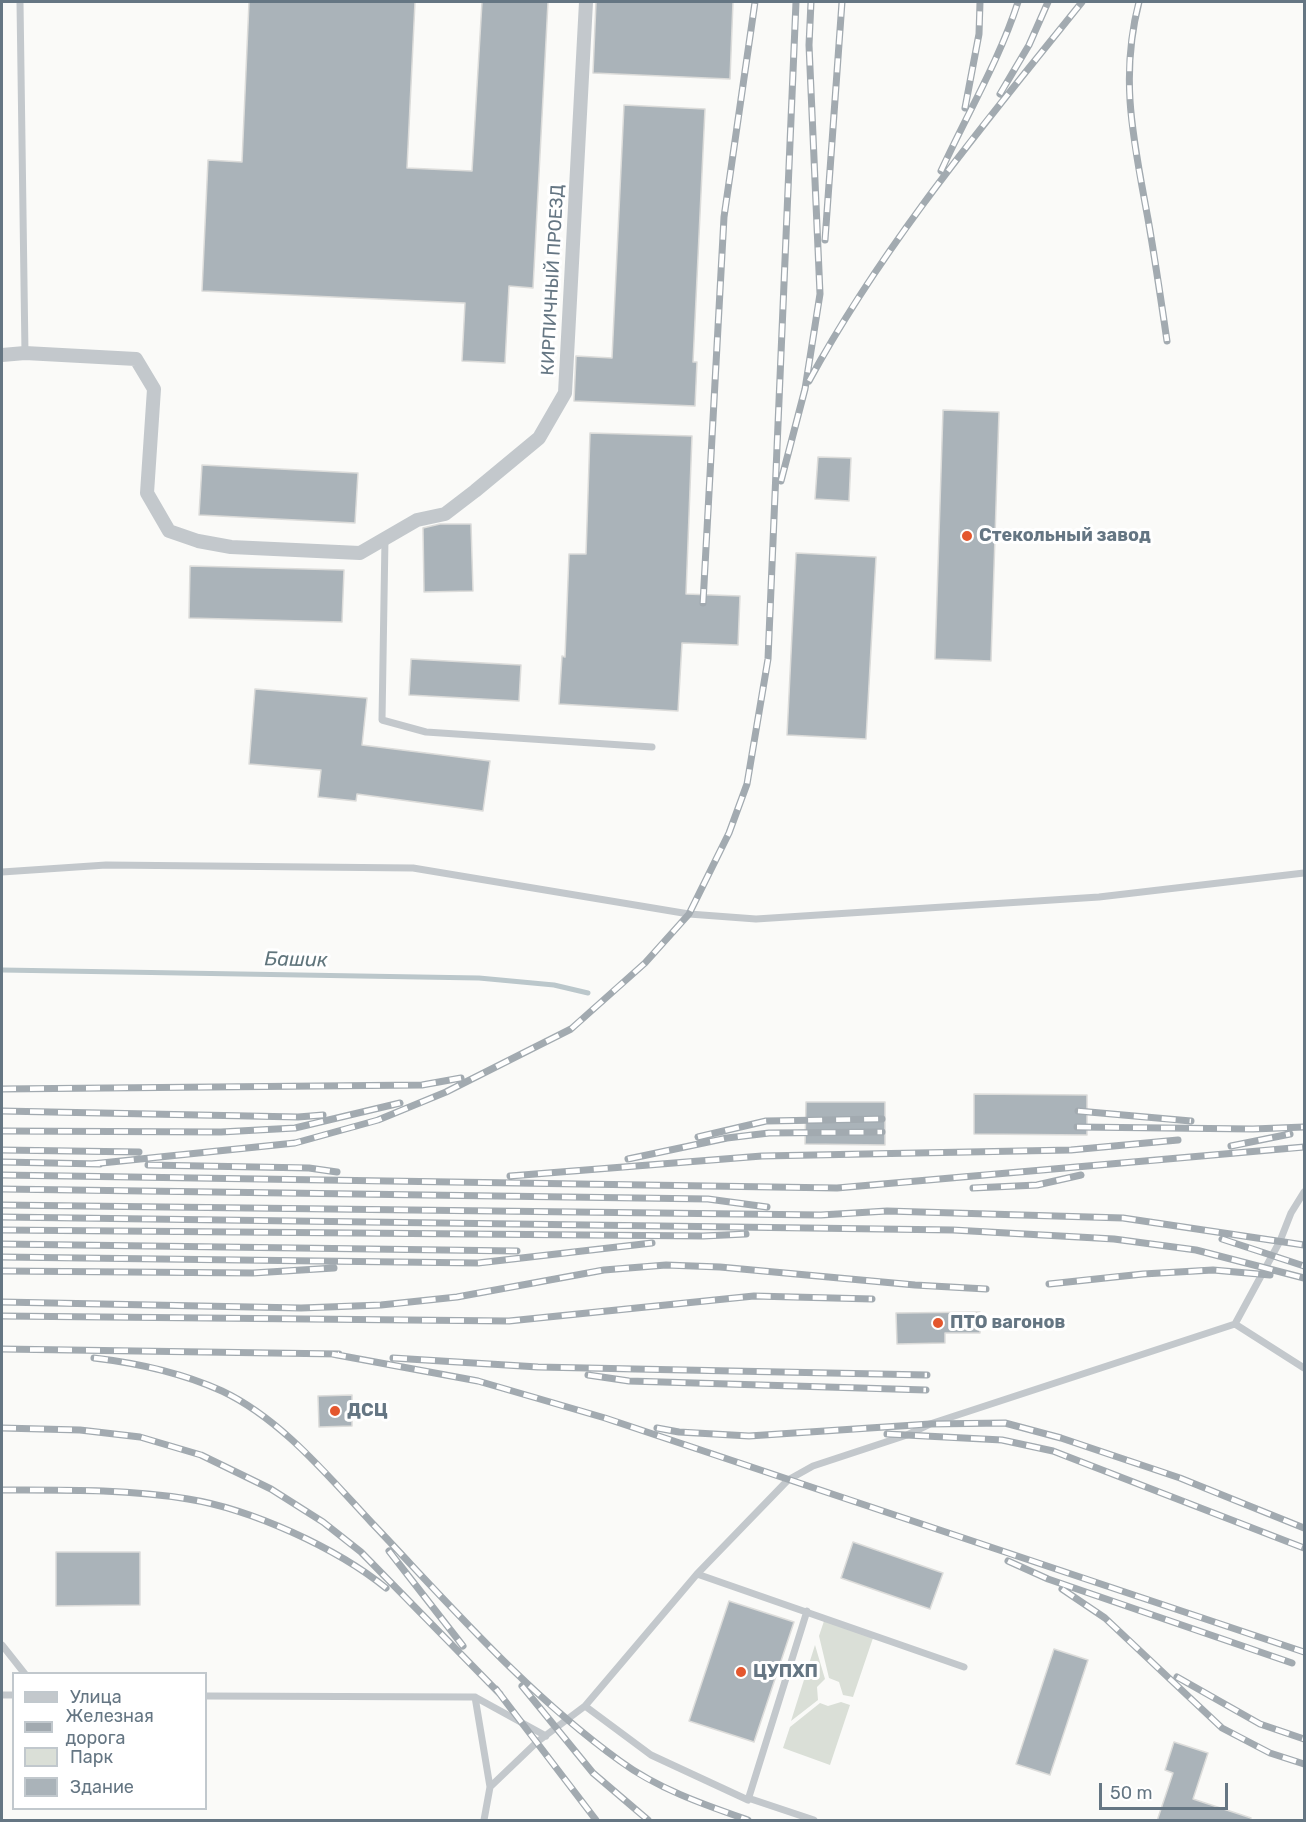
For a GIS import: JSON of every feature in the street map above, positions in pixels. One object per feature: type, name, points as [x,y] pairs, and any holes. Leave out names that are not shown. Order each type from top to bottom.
[{"type":"street","name":"КИРПИЧНЫЙ ПРОЕЗД","points":[[2,355],[25,353],[136,359],[154,389],[147,493],[169,531],[198,541],[231,547],[360,554],[417,520],[444,514],[539,438],[566,393],[586,2]]},
{"type":"lane","points":[[20,2],[25,353]]},
{"type":"lane","points":[[385,538],[382,720],[426,732],[652,747]]},
{"type":"lane","points":[[2,872],[106,865],[412,868],[689,914],[756,919],[1099,897],[1305,873]]},
{"type":"lane","points":[[490,1787],[546,1736],[585,1706],[697,1574],[788,1480],[813,1466],[907,1435],[930,1424],[1235,1324],[1280,1241],[1291,1213],[1305,1192]]},
{"type":"lane","points":[[1235,1324],[1305,1368]]},
{"type":"lane","points":[[697,1574],[964,1667]]},
{"type":"lane","points":[[748,1798],[807,1611]]},
{"type":"lane","points":[[2,1645],[23,1672]]},
{"type":"lane","points":[[207,1696],[475,1697],[546,1736]]},
{"type":"lane","points":[[475,1697],[490,1787],[484,1821]]},
{"type":"lane","points":[[585,1706],[651,1755],[719,1789],[814,1821]]},
{"type":"green space","points":[[824,1621],[873,1638],[853,1697],[843,1695],[839,1682],[829,1678],[819,1636]]},
{"type":"green space","points":[[815,1645],[825,1679],[817,1687],[818,1700],[791,1721]]},
{"type":"green space","points":[[841,1702],[850,1705],[830,1765],[783,1748],[790,1727],[820,1703],[828,1706]]},
{"type":"building","points":[[249,2],[415,2],[407,168],[472,171],[482,2],[548,2],[533,288],[509,286],[505,363],[462,361],[465,303],[202,291],[208,160],[242,162]]},
{"type":"building","points":[[596,2],[733,2],[730,79],[593,73]]},
{"type":"building","points":[[624,105],[705,109],[693,362],[697,362],[695,406],[574,401],[576,356],[612,358]]},
{"type":"building","name":"Стекольный завод","points":[[943,410],[999,412],[991,661],[935,659]]},
{"type":"building","points":[[590,433],[692,436],[686,594],[740,596],[738,645],[682,643],[678,711],[559,704],[562,656],[565,657],[569,554],[586,554]]},
{"type":"building","points":[[818,457],[851,458],[849,501],[815,499]]},
{"type":"building","points":[[202,465],[358,473],[355,523],[199,515]]},
{"type":"building","points":[[440,524],[471,524],[473,591],[424,592],[423,528]]},
{"type":"building","points":[[796,553],[876,557],[866,739],[787,735]]},
{"type":"building","points":[[190,566],[344,570],[342,622],[189,618]]},
{"type":"building","points":[[411,659],[521,665],[519,701],[409,695]]},
{"type":"building","points":[[255,689],[367,698],[362,745],[490,761],[483,811],[357,794],[356,801],[318,797],[321,770],[249,764]]},
{"type":"building","points":[[974,1094],[1087,1095],[1087,1135],[974,1134]]},
{"type":"building","points":[[806,1102],[885,1102],[885,1145],[805,1144]]},
{"type":"building","name":"ПТО вагонов","points":[[980,1312],[980,1333],[945,1333],[945,1343],[897,1344],[896,1313]]},
{"type":"building","name":"ДСЦ","points":[[352,1395],[352,1426],[319,1427],[318,1396]]},
{"type":"building","points":[[853,1542],[943,1573],[930,1609],[841,1578]]},
{"type":"building","points":[[56,1552],[140,1552],[140,1605],[56,1606]]},
{"type":"building","name":"ЦУПХП","points":[[729,1601],[794,1622],[754,1742],[689,1721]]},
{"type":"building","points":[[1054,1649],[1088,1660],[1050,1775],[1016,1764]]},
{"type":"building","points":[[1174,1742],[1208,1753],[1193,1799],[1251,1818],[1250,1821],[1157,1821],[1173,1773],[1165,1770]]},
{"type":"waterway","name":"Башик","points":[[2,970],[479,978],[554,985],[588,993]]},
{"type":"railway","points":[[703,603],[724,217],[755,2]]},
{"type":"railway","points":[[92,1164],[295,1143],[378,1120],[446,1092],[571,1029],[645,963],[689,914],[729,833],[747,784],[768,659],[796,2]]},
{"type":"railway","points":[[781,481],[805,389],[820,294],[809,45],[811,2]]},
{"type":"railway","points":[[825,240],[842,2]]},
{"type":"railway","points":[[965,108],[979,34],[980,2]]},
{"type":"railway","points":[[941,171],[992,66],[1018,2]]},
{"type":"railway","points":[[1000,94],[1029,45],[1048,2]]},
{"type":"railway","points":[[809,381],[838,330],[903,232],[937,185],[1082,2]]},
{"type":"railway","points":[[1139,2],[1130,58],[1131,110],[1167,341]]},
{"type":"railway","points":[[2,1089],[422,1085],[461,1078]]},
{"type":"railway","points":[[2,1131],[221,1132],[295,1128],[400,1103]]},
{"type":"railway","points":[[2,1111],[298,1117],[323,1115]]},
{"type":"railway","points":[[1078,1111],[1191,1121]]},
{"type":"railway","points":[[698,1137],[766,1121],[882,1119]]},
{"type":"railway","points":[[1077,1127],[1253,1129],[1304,1127]]},
{"type":"railway","points":[[628,1159],[727,1138],[769,1133],[882,1132]]},
{"type":"railway","points":[[1231,1146],[1290,1134]]},
{"type":"railway","points":[[510,1176],[762,1156],[1071,1150],[1178,1140]]},
{"type":"railway","points":[[2,1175],[837,1188],[1304,1147]]},
{"type":"railway","points":[[2,1150],[139,1152]]},
{"type":"railway","points":[[2,1162],[100,1164]]},
{"type":"railway","points":[[148,1165],[309,1168],[337,1172]]},
{"type":"railway","points":[[973,1188],[1037,1185],[1081,1175]]},
{"type":"railway","points":[[2,1189],[708,1199],[767,1207]]},
{"type":"railway","points":[[2,1205],[821,1215],[887,1211],[1123,1218],[1304,1245]]},
{"type":"railway","points":[[2,1217],[953,1230],[1114,1239],[1196,1250],[1304,1278]]},
{"type":"railway","points":[[2,1230],[703,1236],[746,1234]]},
{"type":"railway","points":[[1222,1239],[1304,1266]]},
{"type":"railway","points":[[2,1257],[478,1263],[652,1243]]},
{"type":"railway","points":[[2,1244],[517,1251]]},
{"type":"railway","points":[[2,1302],[301,1308],[381,1305],[457,1297],[604,1270],[666,1265],[720,1267],[915,1285],[986,1289]]},
{"type":"railway","points":[[2,1271],[253,1273],[334,1268]]},
{"type":"railway","points":[[1049,1284],[1143,1274],[1213,1270],[1270,1275]]},
{"type":"railway","points":[[2,1316],[509,1321],[754,1296],[872,1299]]},
{"type":"railway","points":[[2,1349],[339,1354]]},
{"type":"railway","points":[[332,1354],[478,1381],[605,1418],[1304,1652]]},
{"type":"railway","points":[[94,1358],[143,1366],[191,1379],[222,1391],[264,1417],[320,1467],[490,1648],[586,1735],[650,1780],[699,1802],[748,1820]]},
{"type":"railway","points":[[393,1358],[538,1367],[927,1375]]},
{"type":"railway","points":[[588,1375],[629,1381],[926,1390]]},
{"type":"railway","points":[[657,1428],[679,1432],[749,1436],[930,1424],[1005,1423],[1061,1438],[1180,1478],[1304,1528]]},
{"type":"railway","points":[[2,1428],[80,1430],[140,1437],[201,1455],[271,1489],[323,1522],[361,1552],[500,1694]]},
{"type":"railway","points":[[887,1434],[1002,1440],[1053,1451],[1304,1548]]},
{"type":"railway","points":[[2,1490],[119,1492],[165,1496],[213,1504],[292,1532],[343,1559],[386,1588]]},
{"type":"railway","points":[[389,1551],[463,1646]]},
{"type":"railway","points":[[1008,1561],[1048,1579],[1292,1663]]},
{"type":"railway","points":[[1062,1589],[1105,1618],[1222,1728],[1270,1753],[1304,1764]]},
{"type":"railway","points":[[1177,1677],[1260,1724],[1304,1739]]},
{"type":"railway","points":[[522,1686],[593,1773],[648,1820]]},
{"type":"railway","points":[[496,1689],[596,1820]]},
{"type":"place","name":"Стекольный завод","points":[[967,536]]},
{"type":"place","name":"ПТО вагонов","points":[[938,1323]]},
{"type":"place","name":"ДСЦ","points":[[335,1411]]},
{"type":"place","name":"ЦУПХП","points":[[741,1672]]}]
